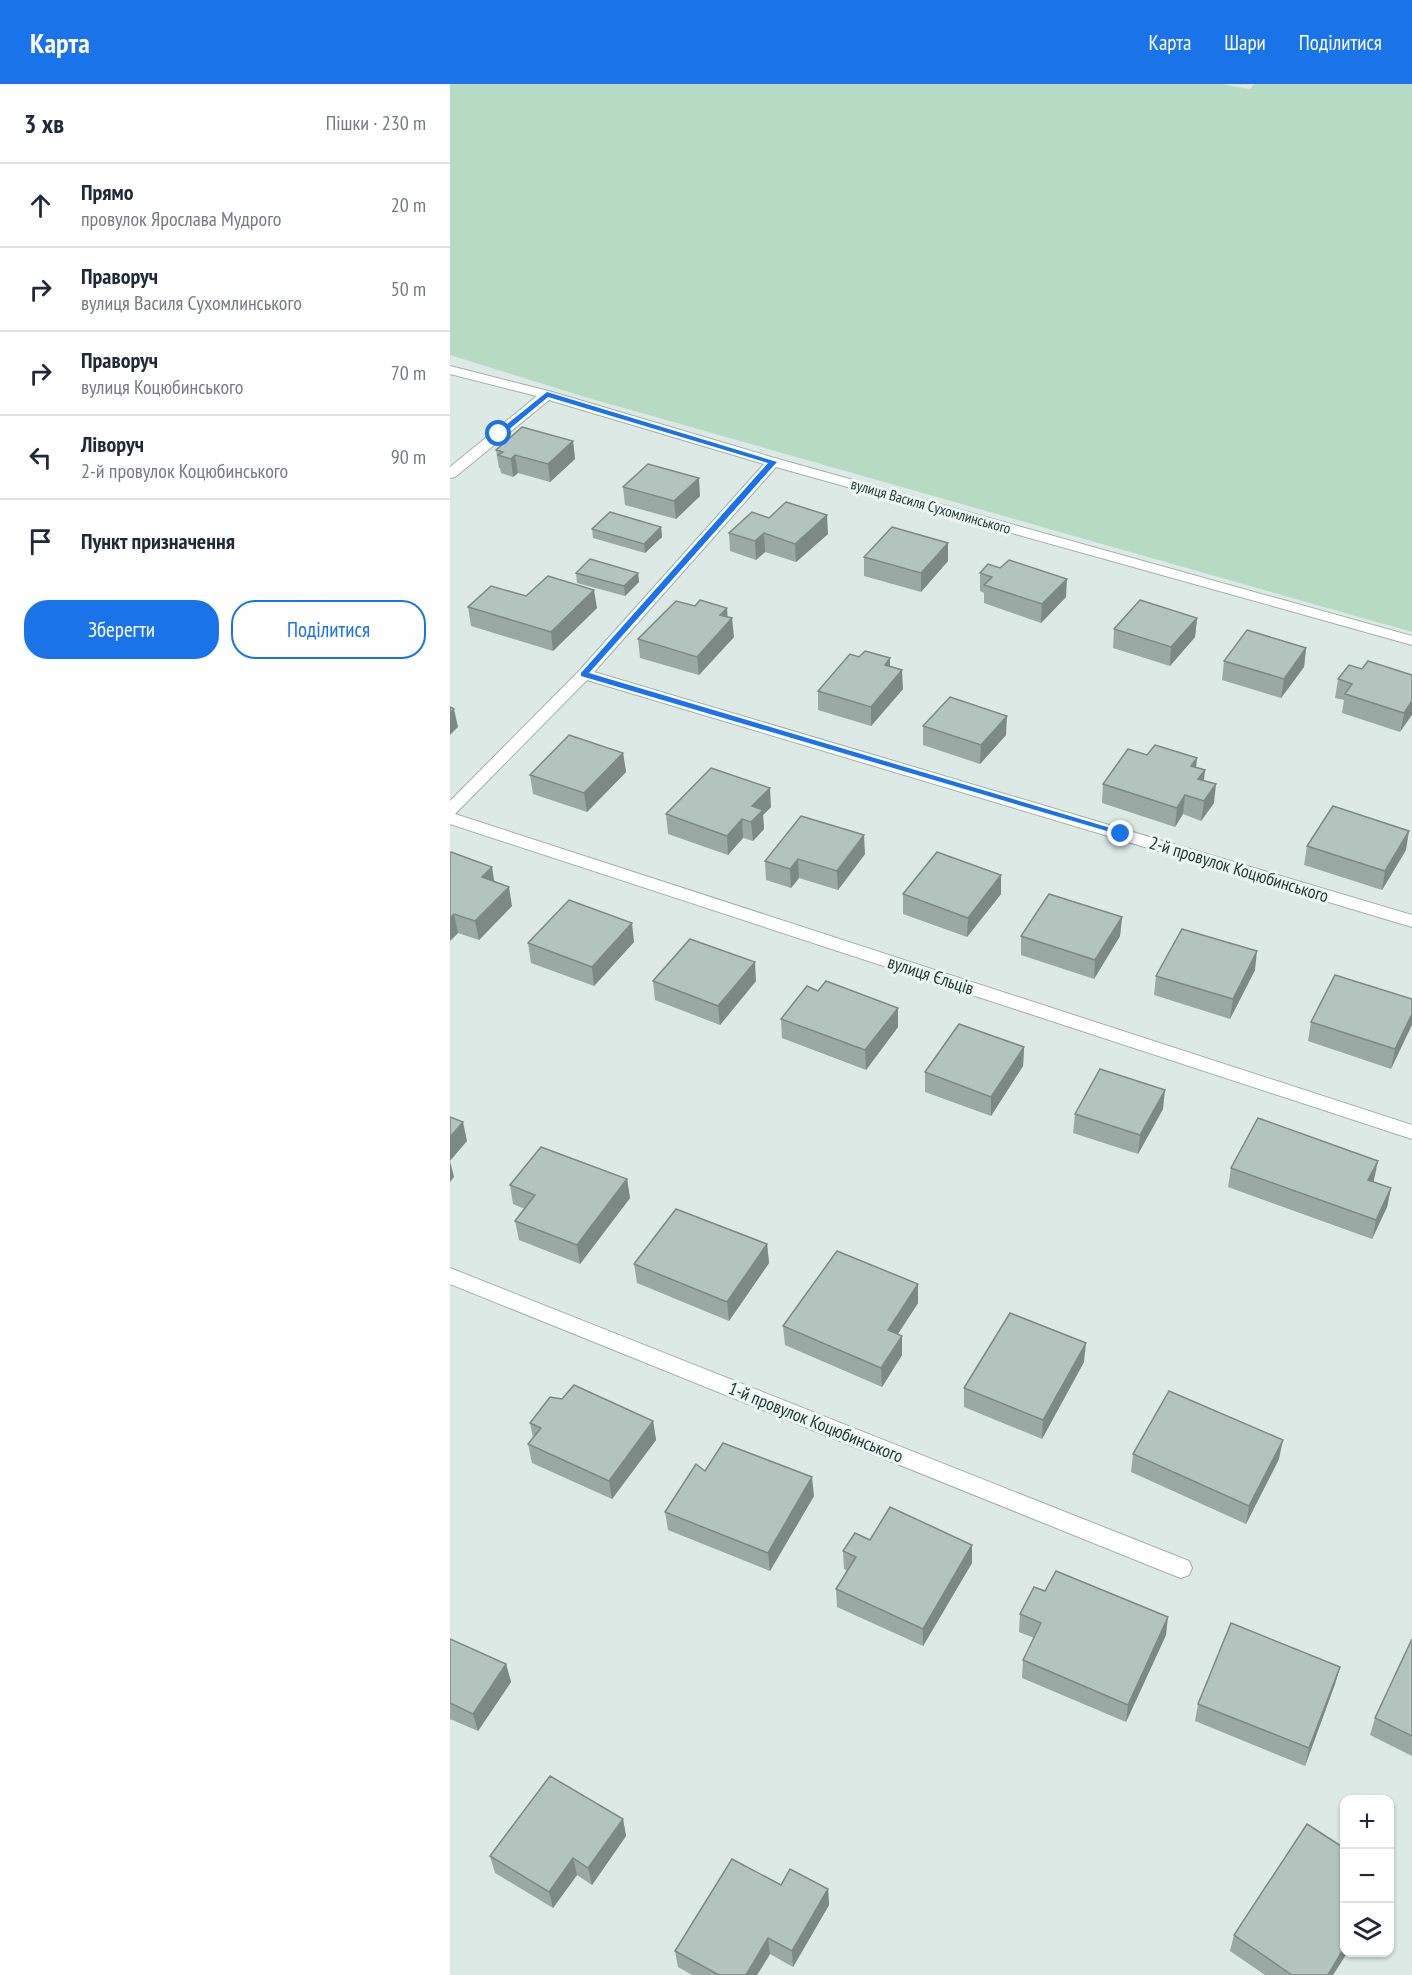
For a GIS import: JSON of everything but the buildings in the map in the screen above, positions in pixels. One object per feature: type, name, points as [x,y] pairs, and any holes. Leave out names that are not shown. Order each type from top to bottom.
[{"type":"street","name":"вулиця Василя Сухомлинського","points":[[450,370],[547,394],[773,462],[1412,641]]},
{"type":"street","points":[[450,474],[547,394]]},
{"type":"street","points":[[450,810],[584,674],[773,462]]},
{"type":"street","name":"2-й провулок Коцюбинського","points":[[584,674],[1412,921]]},
{"type":"street","name":"вулиця Єльців","points":[[450,818],[1412,1132]]},
{"type":"street","name":"1-й провулок Коцюбинського","points":[[450,1276],[1182,1568]]},
{"type":"green space","points":[[450,84],[1222,84],[1250,89],[1254,84],[1412,84],[1412,632],[585,397],[450,355]]},
{"type":"route","points":[[499,434],[547,394],[773,462],[584,674],[1121,834]]}]
